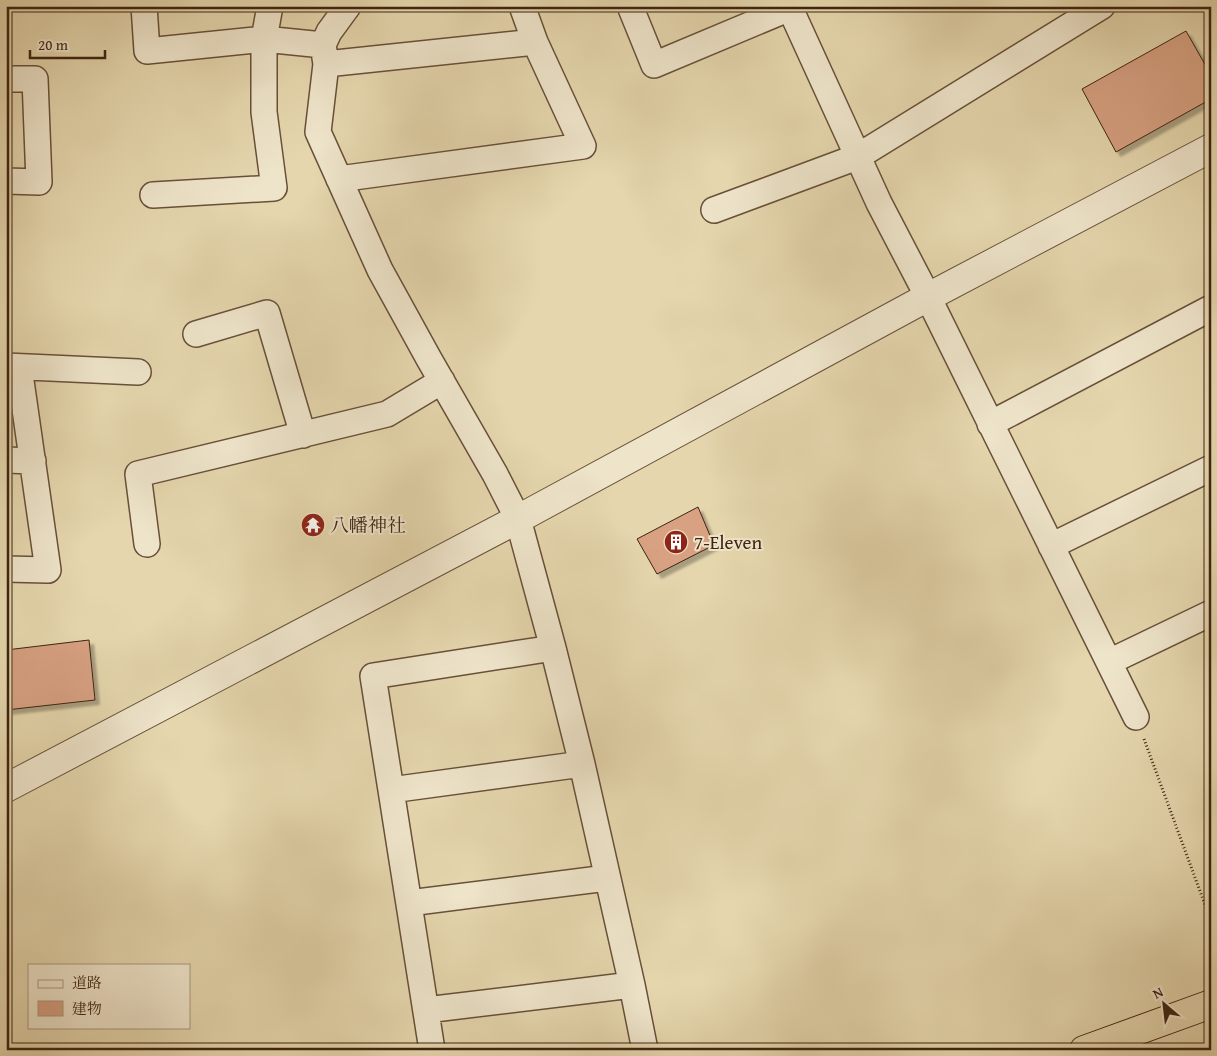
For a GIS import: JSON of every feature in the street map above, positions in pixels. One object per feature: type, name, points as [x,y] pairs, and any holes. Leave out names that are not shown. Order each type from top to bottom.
[{"type":"highway","points":[[1084,1050],[1211,1004]]},
{"type":"street","points":[[144,6],[147,51],[264,39],[325,55],[536,42]]},
{"type":"street","points":[[153,195],[274,188],[264,112],[264,39],[270,6]]},
{"type":"street","points":[[348,6],[329,32],[318,132],[380,270],[495,474],[518,519],[582,764],[645,1050]]},
{"type":"street","points":[[339,179],[583,146],[536,42],[522,6]]},
{"type":"street","points":[[630,6],[654,65],[789,7],[879,203],[928,297],[1136,717]]},
{"type":"street","points":[[714,210],[857,157],[1102,6]]},
{"type":"street","points":[[6,79],[35,79],[39,182],[6,181]]},
{"type":"street","points":[[6,788],[518,519],[928,297],[1211,148]]},
{"type":"street","points":[[990,424],[1209,309],[1211,313]]},
{"type":"street","points":[[196,334],[267,313],[302,435]]},
{"type":"street","points":[[6,568],[48,570],[33,461],[13,367],[138,372]]},
{"type":"street","points":[[147,544],[138,474],[387,414],[442,381]]},
{"type":"street","points":[[6,460],[33,461]]},
{"type":"street","points":[[1051,546],[1211,468]]},
{"type":"street","points":[[1109,662],[1211,614]]},
{"type":"street","points":[[432,1050],[373,676],[553,648]]},
{"type":"street","points":[[391,790],[582,764]]},
{"type":"street","points":[[409,904],[608,878]]},
{"type":"street","points":[[426,1010],[632,985]]},
{"type":"path","points":[[1136,717],[1211,921]]},
{"type":"building","points":[[1186,31],[1211,75],[1211,99],[1116,152],[1082,89]]},
{"type":"building","name":"7-Eleven","points":[[698,507],[714,545],[657,574],[637,539]]},
{"type":"building","points":[[89,640],[95,700],[6,710],[6,650]]},
{"type":"place","name":"八幡神社","points":[[313,525]]},
{"type":"place","name":"7-Eleven","points":[[676,542]]}]
